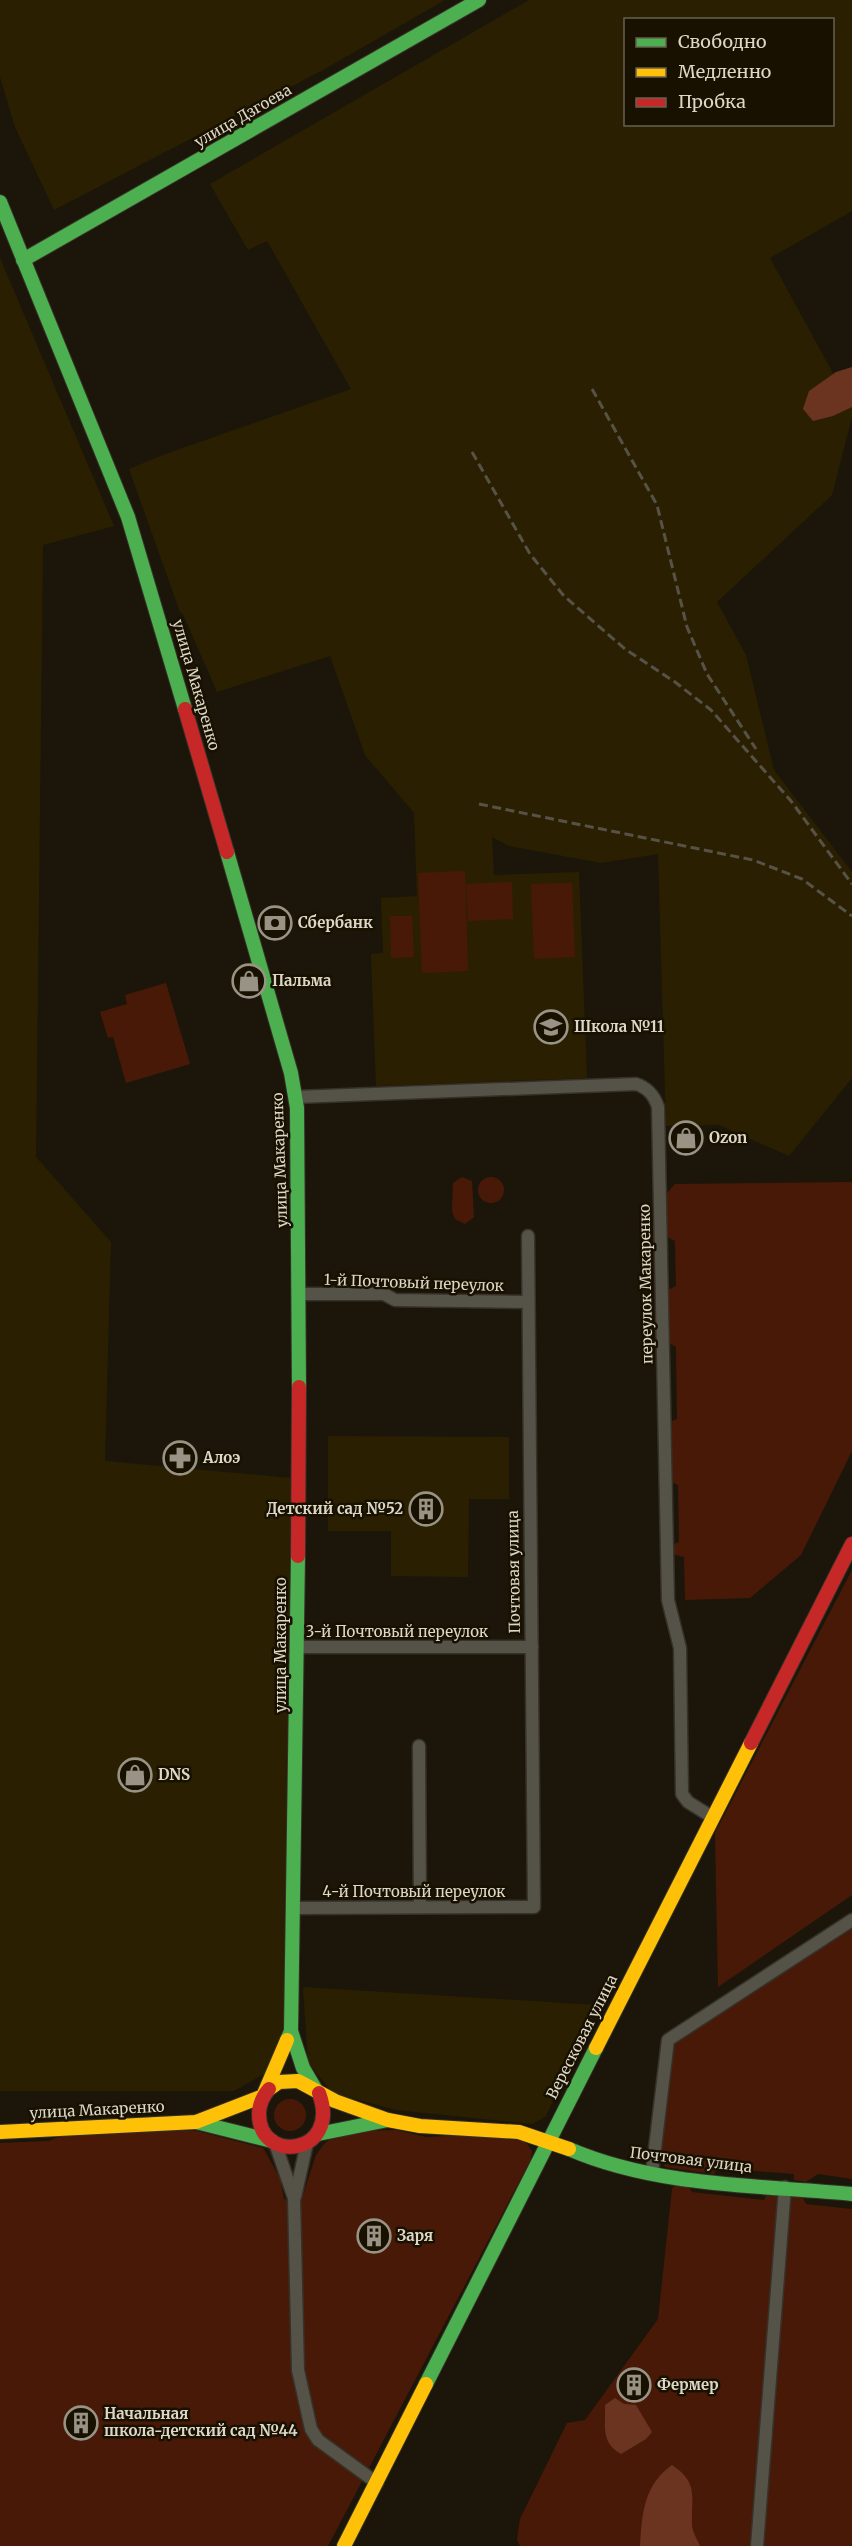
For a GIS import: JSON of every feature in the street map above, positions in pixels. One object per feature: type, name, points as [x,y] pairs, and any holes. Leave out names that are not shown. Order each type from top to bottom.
[{"type":"street","name":"улица Дзгоева","points":[[22,260],[479,0]]},
{"type":"street","name":"улица Макаренко","points":[[0,202],[128,517],[291,1072],[296,1097],[299,1294],[298,1647],[291,2031],[303,2068],[318,2092]]},
{"type":"street","name":"переулок Макаренко","points":[[296,1097],[636,1084],[650,1092],[655,1098],[658,1107],[668,1600],[680,1648],[682,1794],[693,1806],[712,1817]]},
{"type":"street","name":"Почтовая улица","points":[[528,1236],[534,1907]]},
{"type":"street","name":"1-й Почтовый переулок","points":[[299,1294],[384,1294],[395,1300],[528,1302]]},
{"type":"street","name":"Вересковая улица","points":[[344,2546],[852,1544]]},
{"type":"street","name":"3-й Почтовый переулок","points":[[298,1647],[532,1647]]},
{"type":"street","points":[[419,1746],[420,1907]]},
{"type":"street","name":"4-й Почтовый переулок","points":[[294,1908],[534,1907]]},
{"type":"street","points":[[652,2173],[668,2040],[852,1920]]},
{"type":"street","name":"улица Макаренко","points":[[196,2122],[263,2096],[291,2031]]},
{"type":"street","points":[[294,2198],[313,2139],[326,2114],[324,2103],[318,2092],[307,2083],[291,2080],[274,2085],[263,2096],[258,2117],[262,2128],[274,2142],[294,2198],[298,2370],[311,2429],[318,2440],[377,2483]]},
{"type":"street","name":"Почтовая улица","points":[[318,2092],[388,2120],[519,2132],[550,2139],[614,2166],[652,2173],[852,2194]]},
{"type":"street","name":"Почтовая улица","points":[[313,2139],[388,2120]]},
{"type":"street","name":"улица Макаренко","points":[[0,2132],[196,2122],[274,2142]]},
{"type":"street","points":[[274,2142],[294,2147],[313,2139]]},
{"type":"street","points":[[757,2546],[785,2187]]},
{"type":"shaded area","points":[[0,0],[445,0],[323,70],[54,210],[15,127],[0,77]]},
{"type":"shaded area","points":[[529,0],[852,0],[852,211],[770,258],[852,408],[852,417],[832,495],[717,602],[746,655],[774,770],[852,872],[852,1078],[789,1156],[719,1125],[666,1126],[658,854],[601,863],[509,846],[492,837],[494,875],[579,872],[587,1078],[376,1086],[371,954],[383,953],[381,898],[417,896],[414,813],[365,755],[330,656],[217,692],[183,614],[180,612],[129,469],[351,389],[267,241],[248,250],[210,184]]},
{"type":"shaded area","points":[[0,258],[114,526],[43,545],[36,1157],[111,1242],[105,1461],[291,1478],[283,2040],[264,2074],[234,2091],[0,2091]]},
{"type":"shaded area","points":[[852,367],[852,407],[833,416],[813,421],[803,409],[809,391],[836,372]]},
{"type":"shaded area","points":[[465,871],[468,971],[422,973],[418,873]]},
{"type":"shaded area","points":[[512,882],[513,919],[468,921],[466,884]]},
{"type":"shaded area","points":[[572,883],[575,957],[534,959],[531,884]]},
{"type":"shaded area","points":[[390,916],[412,916],[414,957],[391,958]]},
{"type":"shaded area","points":[[166,983],[190,1064],[126,1083],[113,1037],[108,1038],[100,1012],[127,1004],[125,995]]},
{"type":"shaded area","points":[[462,1177],[472,1181],[474,1217],[465,1224],[455,1219],[452,1211],[453,1183]]},
{"type":"shaded area","points":[[491,1177],[500,1181],[504,1190],[500,1199],[491,1203],[482,1199],[478,1190],[482,1181]]},
{"type":"shaded area","points":[[852,1182],[852,1451],[801,1555],[750,1598],[685,1600],[684,1557],[672,1554],[672,1545],[679,1542],[678,1485],[671,1482],[670,1422],[677,1419],[676,1347],[669,1343],[668,1290],[676,1286],[675,1241],[667,1237],[667,1193],[675,1184]]},
{"type":"shaded area","points":[[328,1436],[509,1437],[509,1499],[469,1499],[468,1577],[391,1576],[391,1531],[328,1531]]},
{"type":"shaded area","points":[[852,1570],[852,1895],[718,1987],[715,1833]]},
{"type":"shaded area","points":[[852,1927],[852,2179],[818,2174],[806,2182],[794,2180],[794,2174],[717,2168],[714,2174],[665,2167],[660,2156],[673,2044]]},
{"type":"shaded area","points":[[303,1987],[598,2005],[546,2116],[533,2124],[396,2110],[333,2093],[308,2063]]},
{"type":"shaded area","points":[[290,2099],[301,2104],[306,2115],[301,2126],[290,2131],[279,2126],[274,2115],[279,2104]]},
{"type":"shaded area","points":[[396,2130],[426,2137],[469,2135],[525,2141],[532,2151],[531,2159],[328,2546],[0,2546],[0,2143],[49,2141],[65,2134],[197,2131],[263,2148],[280,2178],[284,2199],[301,2201],[316,2155],[324,2144],[329,2140],[360,2131]]},
{"type":"shaded area","points":[[686,2183],[692,2192],[764,2200],[766,2196],[802,2195],[806,2204],[852,2209],[852,2546],[520,2546],[517,2540],[520,2519],[567,2423],[585,2420],[658,2319],[672,2189],[674,2185]]},
{"type":"shaded area","points":[[615,2398],[624,2404],[636,2405],[652,2432],[646,2439],[621,2454],[610,2444],[606,2433],[605,2405]]},
{"type":"shaded area","points":[[672,2465],[690,2484],[692,2527],[700,2546],[640,2546],[646,2501],[655,2481]]},
{"type":"railway","points":[[592,389],[657,505],[687,627],[707,674],[756,749]]},
{"type":"railway","points":[[472,452],[530,554],[564,596],[625,649],[675,682],[711,710],[791,801],[852,884]]},
{"type":"railway","points":[[479,804],[753,860],[802,879],[852,916]]},
{"type":"traffic: fast","points":[[23,260],[479,0]]},
{"type":"traffic: fast","points":[[0,202],[128,517],[185,709]]},
{"type":"traffic: fast","points":[[227,852],[291,1073],[297,1108],[299,1387]]},
{"type":"traffic: fast","points":[[287,2040],[291,2031],[298,1556]]},
{"type":"traffic: fast","points":[[291,2031],[303,2068],[316,2090]]},
{"type":"traffic: fast","points":[[426,2384],[596,2048]]},
{"type":"traffic: fast","points":[[318,2134],[388,2120]]},
{"type":"traffic: fast","points":[[196,2122],[272,2141]]},
{"type":"traffic: fast","points":[[569,2149],[637,2171],[672,2178],[852,2194]]},
{"type":"traffic: slow","points":[[596,2048],[751,1743]]},
{"type":"traffic: slow","points":[[0,2132],[196,2122],[263,2096],[287,2040]]},
{"type":"traffic: slow","points":[[269,2089],[279,2082],[298,2081],[335,2101],[388,2120],[420,2126],[519,2132],[569,2149]]},
{"type":"traffic: slow","points":[[344,2546],[426,2384]]},
{"type":"traffic: jam","points":[[185,709],[227,852]]},
{"type":"traffic: jam","points":[[298,1556],[299,1387]]},
{"type":"traffic: jam","points":[[751,1743],[852,1544]]},
{"type":"traffic: jam","points":[[269,2089],[260,2107],[259,2114],[263,2130],[272,2141],[284,2146],[298,2146],[310,2140],[319,2130],[323,2114],[319,2093]]},
{"type":"place","name":"Сбербанк","points":[[275,923]]},
{"type":"place","name":"Пальма","points":[[249,981]]},
{"type":"place","name":"Школа №11","points":[[551,1027]]},
{"type":"place","name":"Ozon","points":[[686,1138]]},
{"type":"place","name":"Алоэ","points":[[180,1458]]},
{"type":"place","name":"Детский сад №52","points":[[426,1509]]},
{"type":"place","name":"DNS","points":[[135,1775]]},
{"type":"place","name":"Заря","points":[[374,2236]]},
{"type":"place","name":"Фермер","points":[[634,2385]]},
{"type":"place","name":"Начальная школа-детский сад №44","points":[[81,2423]]}]
